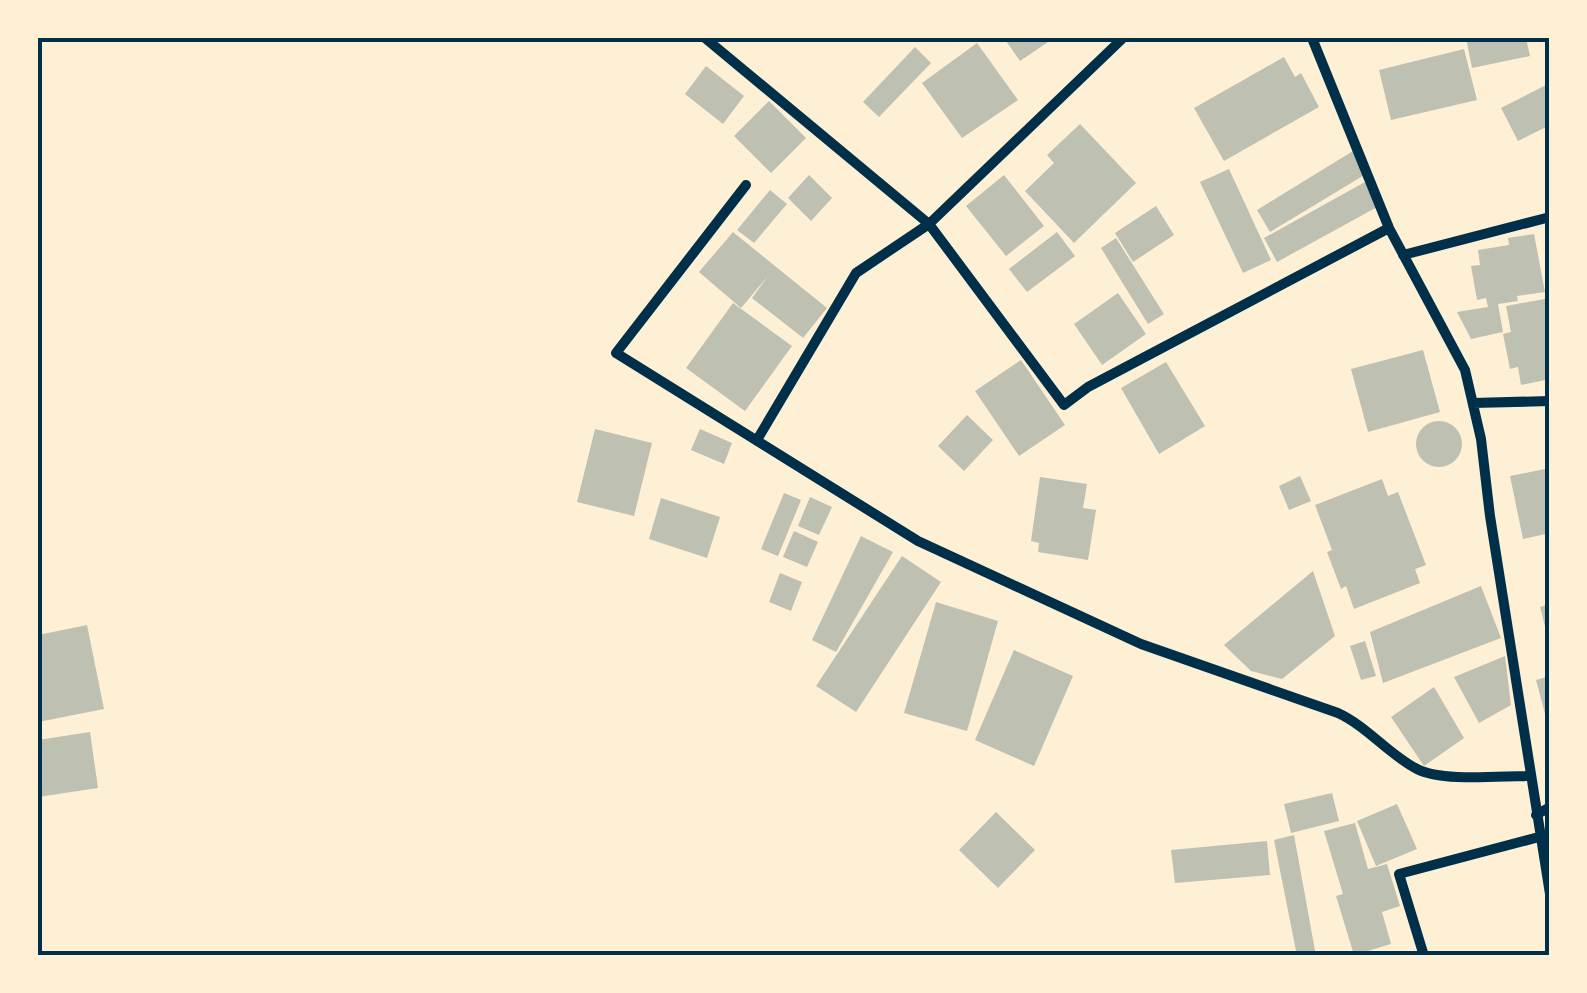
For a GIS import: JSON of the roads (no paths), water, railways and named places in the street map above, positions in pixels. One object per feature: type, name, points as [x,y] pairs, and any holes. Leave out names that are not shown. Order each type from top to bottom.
[{"type":"street","points":[[705,38],[929,224],[1064,405],[1088,387],[1390,228]]},
{"type":"street","points":[[1312,38],[1390,228],[1465,370],[1481,439],[1529,776],[1550,894]]},
{"type":"street","points":[[757,440],[856,274],[929,224],[1118,39]]},
{"type":"street","points":[[746,185],[616,353],[918,540],[1140,644],[1338,713],[1355,721],[1418,770],[1436,775],[1529,776]]},
{"type":"street","points":[[1404,255],[1550,217]]},
{"type":"street","points":[[1473,403],[1550,401]]},
{"type":"street","points":[[1536,815],[1550,807]]},
{"type":"street","points":[[1424,956],[1399,874],[1540,837]]}]
